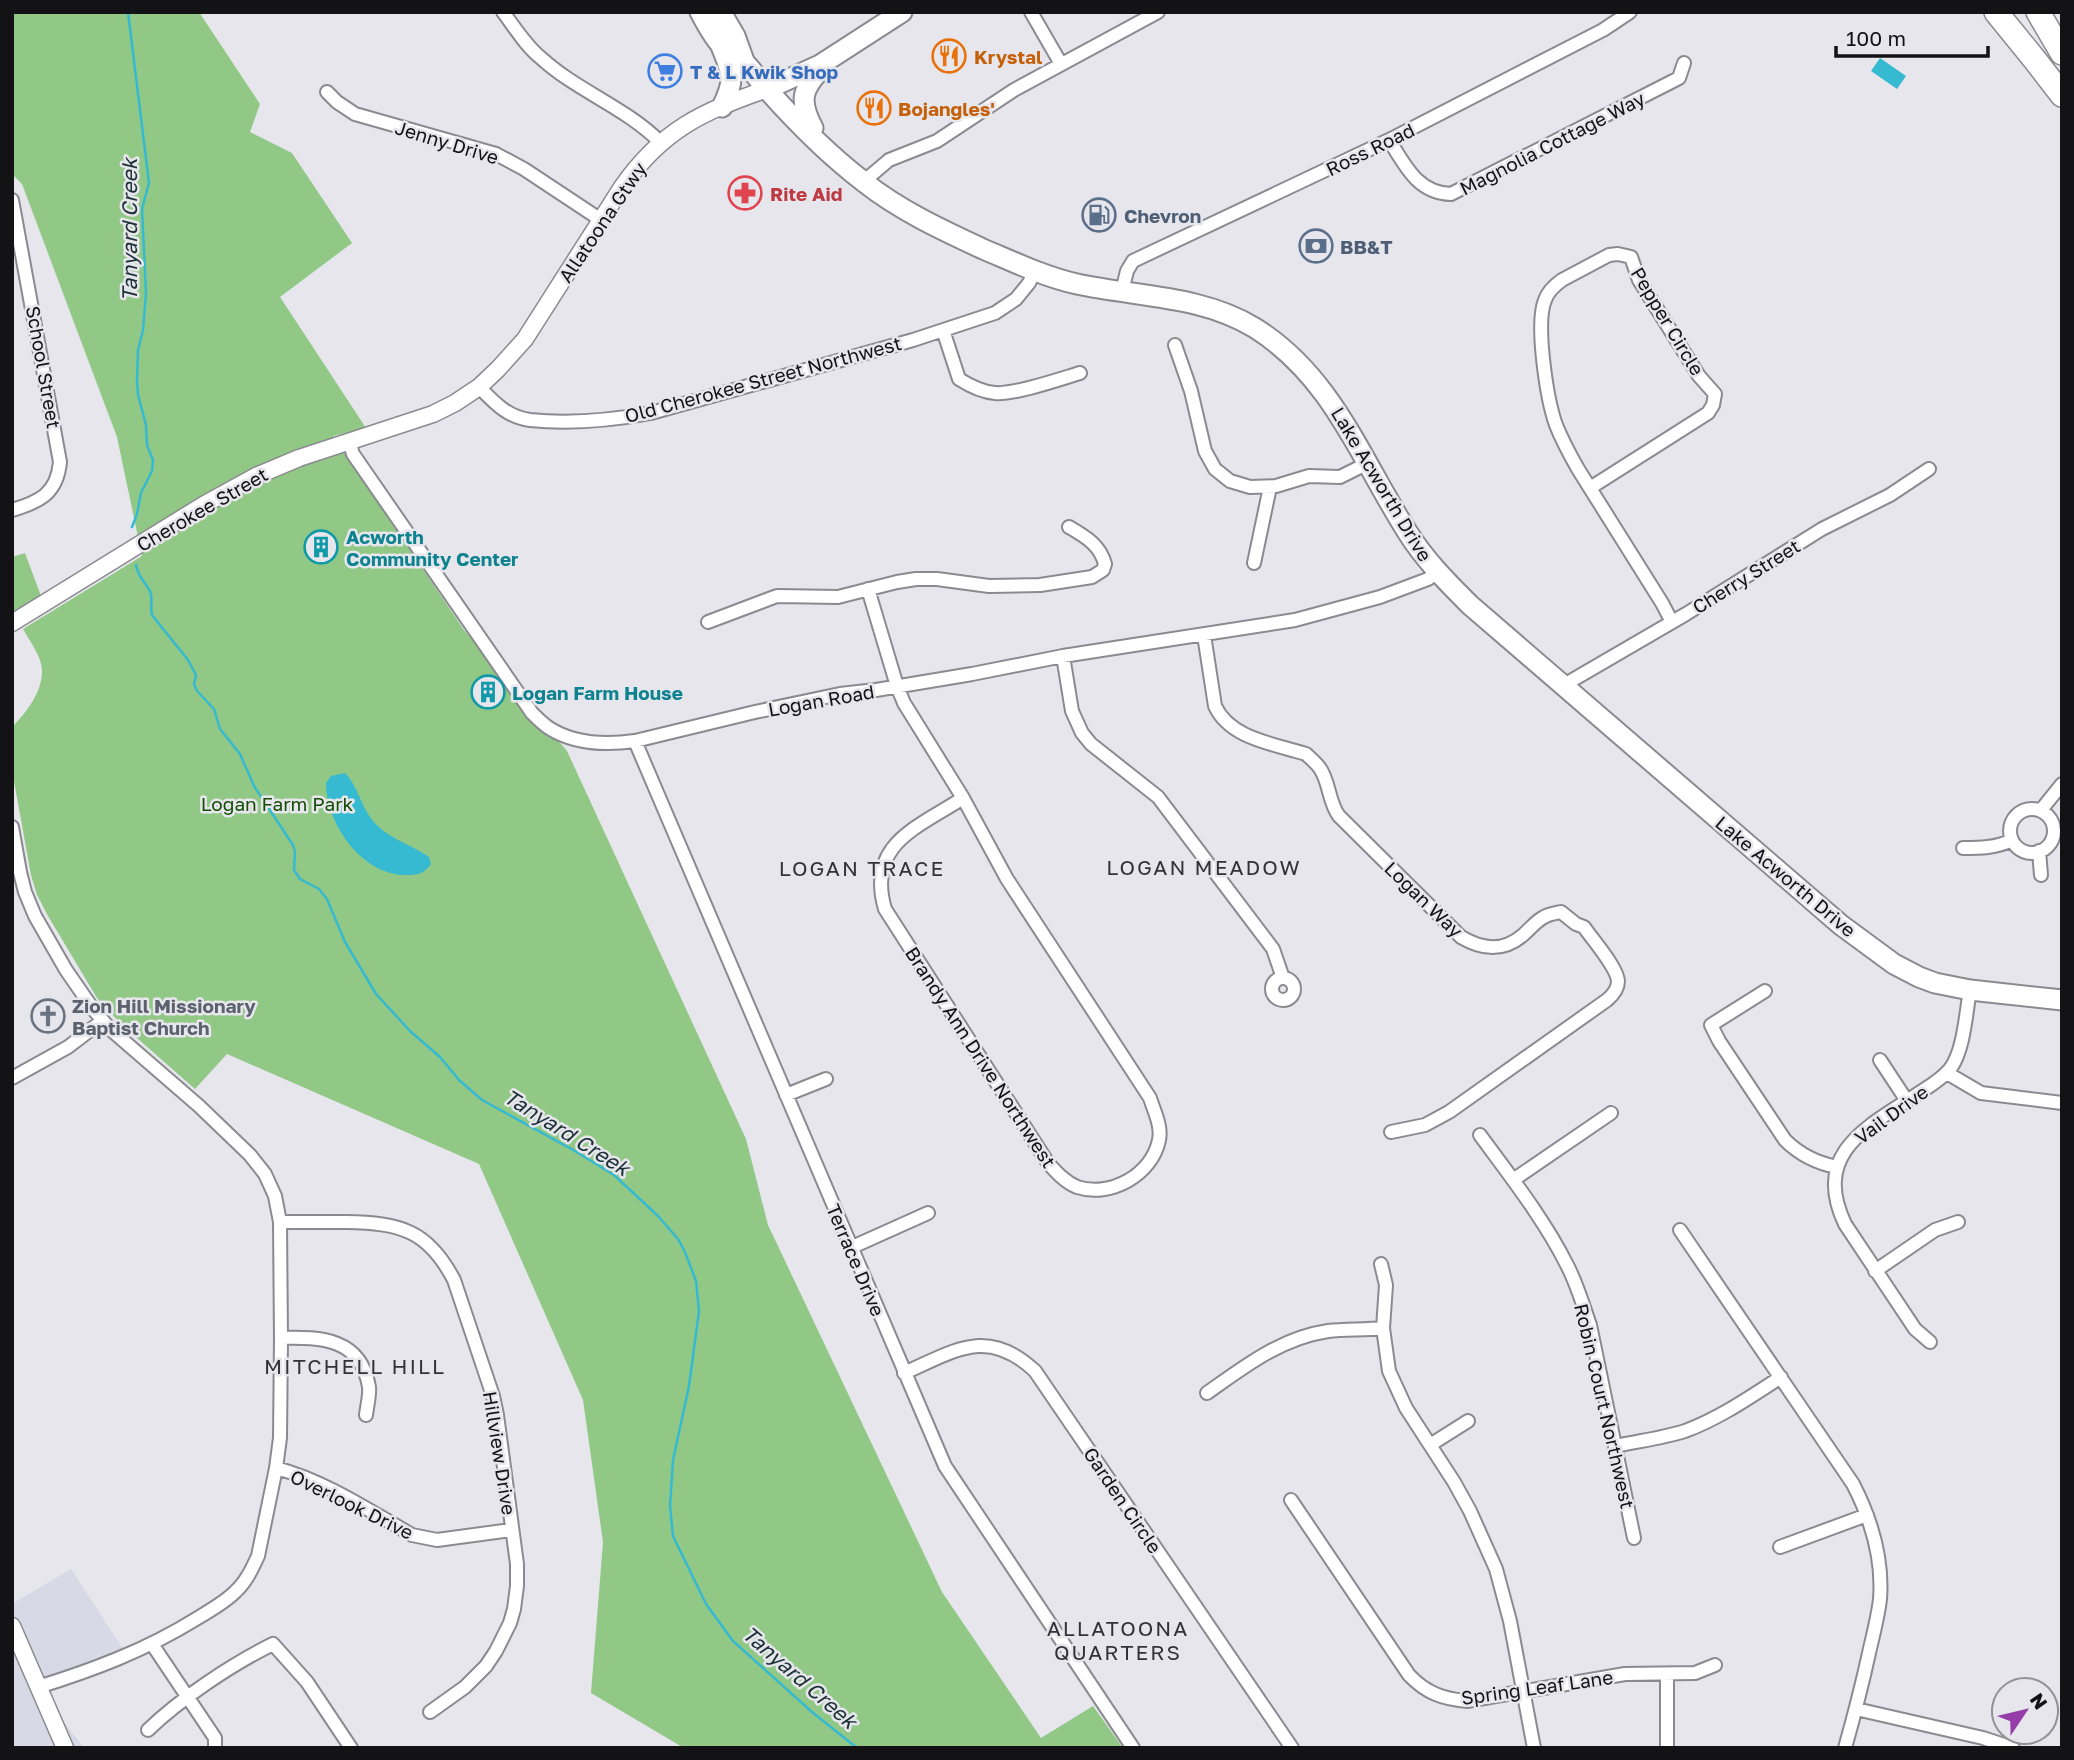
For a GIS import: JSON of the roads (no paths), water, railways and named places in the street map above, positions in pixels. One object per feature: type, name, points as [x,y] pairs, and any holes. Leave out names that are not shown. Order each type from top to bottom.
[{"type":"highway","points":[[1996,12],[2062,95]]},
{"type":"highway","points":[[2038,12],[2062,53]]},
{"type":"main road","name":"Lake Acworth Drive","points":[[700,12],[721,45],[744,61],[767,89],[820,142],[863,182],[887,199],[948,233],[1035,271],[1076,284],[1155,295],[1225,312],[1256,329],[1286,352],[1332,402],[1408,534],[1437,572],[1470,605],[1871,949],[1919,977],[1951,987],[2062,1000]]},
{"type":"main road","name":"Lake Acworth Drive","points":[[721,12],[735,36],[744,61]]},
{"type":"main road","name":"Allatoona Gtwy","points":[[767,89],[831,58],[902,12]]},
{"type":"main road","points":[[721,45],[732,81],[722,107]]},
{"type":"main road","points":[[820,142],[807,118],[803,99],[815,74],[831,58]]},
{"type":"street","points":[[503,12],[540,58],[620,110],[660,142]]},
{"type":"street","points":[[1031,12],[1061,64]]},
{"type":"street","points":[[863,182],[889,160],[937,141],[1005,96],[1158,12]]},
{"type":"street","name":"Ross Road","points":[[1122,291],[1133,261],[1389,140],[1603,30],[1630,12]]},
{"type":"street","name":"Magnolia Cottage Way","points":[[1389,140],[1420,184],[1436,194],[1451,194],[1679,78],[1684,63]]},
{"type":"street","name":"Allatoona Gtwy","points":[[479,387],[524,339],[629,176],[660,142],[697,118],[767,89]]},
{"type":"street","name":"Jenny Drive","points":[[327,92],[337,103],[355,114],[496,154],[524,169],[601,220]]},
{"type":"street","name":"School Street","points":[[12,200],[61,462],[55,484],[46,496],[12,510]]},
{"type":"street","name":"Pepper Circle","points":[[1590,488],[1707,413],[1713,405],[1715,394],[1699,376],[1639,279],[1630,257],[1619,254],[1609,255],[1555,285],[1545,299],[1542,310],[1545,374],[1551,411],[1566,448],[1590,488],[1672,622]]},
{"type":"street","name":"Old Cherokee Street Northwest","points":[[479,387],[505,412],[520,419],[557,421],[630,417],[943,331],[995,313],[1007,306],[1029,283],[1035,271]]},
{"type":"street","points":[[943,331],[959,379],[973,387],[996,393],[1034,387],[1080,373]]},
{"type":"street","points":[[1175,345],[1191,391],[1205,451],[1221,475],[1230,481],[1250,487],[1270,487],[1309,476],[1340,477],[1368,463]]},
{"type":"street","name":"Cherokee Street","points":[[12,623],[234,487],[299,458],[433,414],[479,387]]},
{"type":"street","name":"Logan Road","points":[[349,441],[354,454],[532,713],[548,728],[571,739],[594,742],[635,741],[840,694],[1295,620],[1380,597],[1428,579],[1437,572]]},
{"type":"street","name":"Cherry Street","points":[[1564,685],[1822,529],[1890,495],[1929,470]]},
{"type":"street","points":[[1254,563],[1270,487]]},
{"type":"street","points":[[708,622],[777,596],[838,597],[916,579],[1009,587],[1040,585],[1099,574],[1105,564],[1099,550],[1090,539],[1069,527]]},
{"type":"street","name":"Brandy Ann Drive Northwest","points":[[868,589],[904,703],[963,798],[1007,878],[1150,1098],[1159,1126],[1159,1140],[1153,1155],[1143,1168],[1115,1187],[1078,1187],[1059,1175],[1048,1163],[885,909],[880,876],[890,850],[909,833],[963,798]]},
{"type":"street","name":"Logan Way","points":[[1204,635],[1215,706],[1220,717],[1238,732],[1306,754],[1323,774],[1330,800],[1339,817],[1461,937],[1474,945],[1501,947],[1513,943],[1545,917],[1561,912],[1584,927],[1615,972],[1618,981],[1607,1000],[1448,1112],[1425,1125],[1391,1132]]},
{"type":"street","points":[[1063,656],[1072,711],[1082,733],[1091,744],[1158,797],[1273,949],[1283,978]]},
{"type":"street","name":"Terrace Drive","points":[[635,741],[945,1466],[1133,1748]]},
{"type":"street","points":[[2041,810],[2062,784]]},
{"type":"street","points":[[2035,808],[2041,810],[2051,819],[2054,835],[2047,847],[2030,853],[2012,841],[2010,827],[2012,820],[2020,812],[2035,808]]},
{"type":"street","points":[[12,827],[14,862],[25,892],[35,916],[66,970],[102,1021],[250,1155],[271,1185],[280,1222],[279,1438],[276,1468],[258,1556],[242,1585],[222,1603],[152,1644],[116,1660],[38,1687]]},
{"type":"street","points":[[1963,848],[2003,845],[2012,841]]},
{"type":"street","points":[[2039,851],[2041,875]]},
{"type":"street","name":"Vail Drive","points":[[1837,1167],[1840,1158],[1858,1135],[1947,1073],[1955,1060],[1963,1035],[1970,990]]},
{"type":"street","points":[[1765,991],[1712,1025],[1718,1041],[1785,1140],[1808,1158],[1837,1167],[1835,1196],[1844,1224],[1915,1329],[1930,1342]]},
{"type":"street","points":[[12,1078],[68,1047],[102,1021]]},
{"type":"street","points":[[1880,1060],[1906,1101]]},
{"type":"street","points":[[1947,1073],[1980,1093],[2062,1103]]},
{"type":"street","points":[[786,1095],[826,1079]]},
{"type":"street","points":[[1513,1180],[1611,1113]]},
{"type":"street","name":"Robin Court Northwest","points":[[1480,1135],[1553,1240],[1580,1295],[1590,1325],[1634,1538]]},
{"type":"street","points":[[850,1248],[928,1213]]},
{"type":"street","name":"Hillview Drive","points":[[280,1222],[376,1223],[400,1227],[423,1240],[447,1266],[459,1292],[493,1396],[498,1415],[517,1564],[514,1609],[504,1637],[486,1666],[466,1686],[430,1712]]},
{"type":"street","points":[[1875,1271],[1935,1230],[1958,1222]]},
{"type":"street","points":[[1680,1230],[1853,1484],[1867,1515],[1877,1553],[1880,1599],[1845,1748]]},
{"type":"street","points":[[1381,1265],[1386,1285],[1383,1328],[1389,1371],[1406,1408],[1471,1511],[1496,1569],[1510,1621],[1534,1748]]},
{"type":"street","points":[[1207,1392],[1259,1357],[1294,1339],[1325,1332],[1383,1328]]},
{"type":"street","points":[[281,1338],[305,1337],[327,1340],[347,1347],[359,1362],[369,1388],[366,1415]]},
{"type":"street","name":"Garden Circle","points":[[904,1373],[959,1349],[975,1345],[1002,1348],[1025,1361],[1035,1371],[1292,1748]]},
{"type":"street","points":[[1616,1446],[1687,1430],[1735,1407],[1781,1377]]},
{"type":"street","points":[[1430,1445],[1468,1421]]},
{"type":"street","name":"Overlook Drive","points":[[276,1468],[322,1485],[412,1535],[425,1539],[437,1540],[511,1530]]},
{"type":"street","name":"Spring Leaf Lane","points":[[1291,1500],[1409,1675],[1433,1694],[1467,1701],[1625,1674],[1695,1673],[1715,1665]]},
{"type":"street","points":[[1780,1547],[1867,1515]]},
{"type":"street","points":[[12,1626],[65,1748]]},
{"type":"street","points":[[152,1644],[215,1738],[215,1748]]},
{"type":"street","points":[[148,1730],[188,1697],[273,1644],[307,1682],[351,1748]]},
{"type":"street","points":[[1667,1674],[1667,1748]]},
{"type":"street","points":[[1856,1709],[1983,1738],[2013,1748]]},
{"type":"water","points":[[1880,58],[1906,76],[1897,89],[1871,71]]},
{"type":"water","points":[[345,773],[376,824],[429,857],[431,864],[426,870],[415,875],[392,873],[362,858],[350,845],[332,815],[326,783],[331,776]]},
{"type":"waterway","name":"Tanyard Creek","points":[[128,12],[149,183],[142,209],[146,293],[137,380],[147,445],[153,460],[152,471],[141,493],[132,527]]},
{"type":"waterway","name":"Tanyard Creek","points":[[136,565],[150,591],[152,615],[188,660],[196,675],[194,684],[197,691],[214,709],[220,729],[240,754],[254,786],[293,845],[294,870],[300,879],[319,889],[327,899],[345,942],[376,994],[410,1031],[482,1100],[614,1175],[658,1216],[678,1239],[696,1281],[699,1311],[689,1386],[673,1460],[670,1506],[673,1536],[706,1604],[733,1641],[812,1712],[857,1748]]},
{"type":"place","name":"Krystal","points":[[949,56]]},
{"type":"place","name":"T & L Kwik Shop","points":[[665,71]]},
{"type":"place","name":"Bojangles'","points":[[874,108]]},
{"type":"place","name":"Rite Aid","points":[[745,193]]},
{"type":"place","name":"Chevron","points":[[1099,215]]},
{"type":"place","name":"BB&T","points":[[1316,246]]},
{"type":"place","name":"Acworth Community Center","points":[[321,547]]},
{"type":"place","name":"Logan Farm House","points":[[488,692]]},
{"type":"place","name":"Zion Hill Missionary Baptist Church","points":[[48,1016]]},
{"type":"district","name":"LOGAN MEADOW","points":[[1204,867]]},
{"type":"district","name":"LOGAN TRACE","points":[[862,868]]},
{"type":"district","name":"MITCHELL HILL","points":[[355,1366]]},
{"type":"district","name":"ALLATOONA QUARTERS","points":[[1118,1640]]},
{"type":"park label","name":"Logan Farm Park","points":[[277,803]]}]
